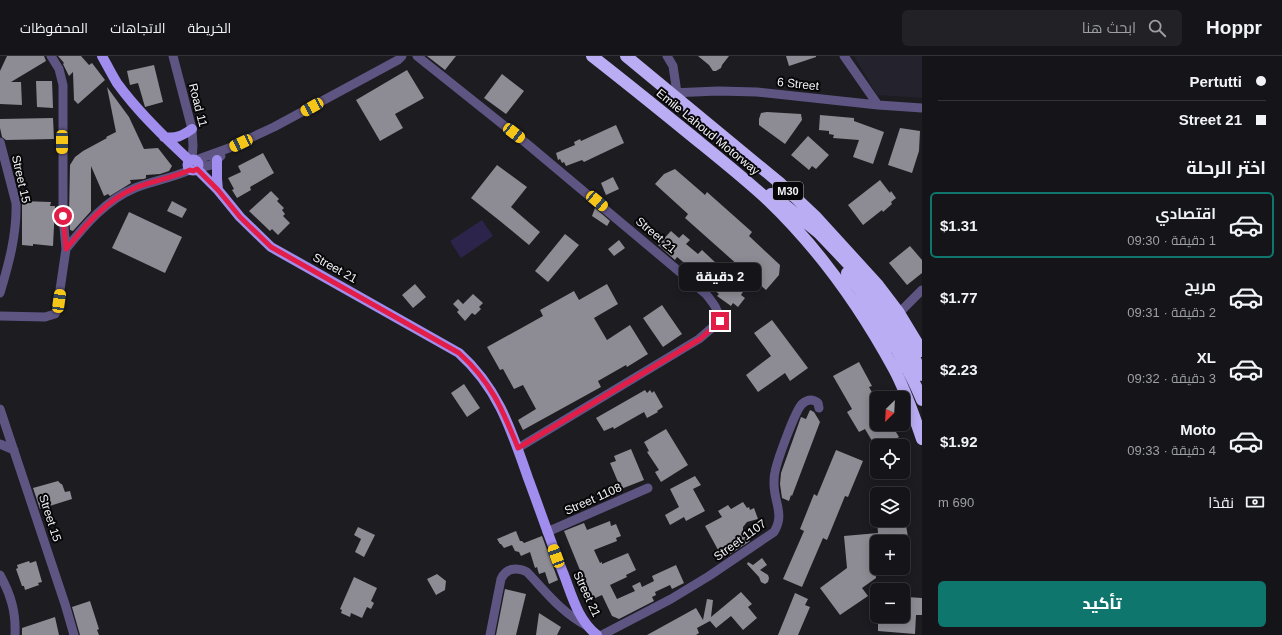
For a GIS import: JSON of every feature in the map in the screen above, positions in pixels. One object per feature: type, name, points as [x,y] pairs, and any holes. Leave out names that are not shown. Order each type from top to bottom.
[{"type":"highway","name":"Emile Lahoud Motorway","points":[[592,56],[723,160],[782,215],[837,280],[861,316],[894,370],[911,408],[922,439]]},
{"type":"highway","name":"Emile Lahoud Motorway","points":[[626,56],[674,93],[781,184],[815,216],[877,284],[899,313],[922,351]]},
{"type":"highway","points":[[723,160],[758,184],[819,233],[863,281],[889,316],[922,374]]},
{"type":"highway","points":[[797,216],[849,276],[866,299],[901,355],[922,400]]},
{"type":"main road","points":[[102,56],[117,82],[138,109],[164,137],[177,138],[192,129]]},
{"type":"main road","name":"Street 21","points":[[164,137],[194,165],[218,190],[240,217],[271,247],[459,353],[468,361],[490,387],[498,401],[518,448],[547,532],[578,612],[587,626],[597,635]]},
{"type":"main road","points":[[217,160],[218,190]]},
{"type":"street","points":[[0,316],[45,317],[55,314],[59,301],[66,249],[63,216],[63,85],[59,69],[51,56]]},
{"type":"street","name":"Road 11","points":[[173,56],[192,129],[194,165]]},
{"type":"street","points":[[66,249],[104,207],[122,194],[135,188],[176,176],[194,165],[274,127],[398,60],[402,56]]},
{"type":"street","name":"Street 21","points":[[416,56],[526,143],[706,294],[717,310],[719,316],[720,321],[716,326],[700,339],[518,448]]},
{"type":"street","points":[[667,56],[673,66],[674,93]]},
{"type":"street","points":[[844,56],[878,105]]},
{"type":"street","name":"6 Street","points":[[674,93],[718,91],[757,92],[878,105],[922,108]]},
{"type":"street","name":"Street 15","points":[[0,293],[16,228],[16,202],[1,145]]},
{"type":"street","points":[[194,165],[211,165],[229,148]]},
{"type":"street","points":[[899,313],[922,290]]},
{"type":"street","name":"Street 1107","points":[[602,635],[671,599],[709,576],[774,532],[779,524],[774,486],[774,474],[777,463],[796,413],[801,405],[807,400],[812,400],[818,404],[820,408]]},
{"type":"street","name":"Street 15","points":[[0,408],[61,590],[74,635]]},
{"type":"street","points":[[0,444],[14,450]]},
{"type":"street","name":"Street 1108","points":[[547,532],[648,488]]},
{"type":"street","points":[[490,635],[501,580],[503,574],[507,570],[522,570],[527,572],[558,606],[573,619],[587,626]]},
{"type":"street","points":[[0,574],[11,599],[16,622],[14,635]]},
{"type":"shaded area","points":[[854,56],[922,56],[922,98],[877,95]]},
{"type":"shaded area","points":[[482,220],[493,236],[461,258],[450,241]]},
{"type":"building","points":[[7,56],[44,56],[46,61],[11,82],[21,82],[22,105],[0,104],[0,71]]},
{"type":"building","points":[[58,56],[81,56],[89,65],[92,63],[105,80],[78,104],[74,100],[73,72],[69,76],[63,64],[64,63]]},
{"type":"building","points":[[427,56],[456,56],[445,70]]},
{"type":"building","points":[[698,56],[729,56],[721,68],[713,71],[709,65]]},
{"type":"building","points":[[786,56],[816,56],[816,57],[789,66]]},
{"type":"building","points":[[154,65],[163,102],[145,107],[138,83],[130,85],[127,71]]},
{"type":"building","points":[[407,70],[424,98],[395,114],[403,128],[380,141],[356,100]]},
{"type":"building","points":[[502,74],[524,91],[506,114],[484,98]]},
{"type":"building","points":[[36,81],[52,81],[53,108],[37,107]]},
{"type":"building","points":[[107,87],[129,117],[144,149],[158,148],[172,166],[169,171],[160,174],[146,175],[146,178],[144,179],[130,180],[131,183],[110,196],[108,194],[104,196],[91,166],[91,211],[73,231],[70,230],[69,216],[70,165],[75,157],[83,151],[116,132]]},
{"type":"building","points":[[761,113],[801,114],[802,120],[785,144],[759,125]]},
{"type":"building","points":[[820,115],[854,118],[854,121],[884,132],[873,164],[853,157],[859,140],[833,138],[834,135],[829,134],[829,131],[819,130]]},
{"type":"building","points":[[53,118],[54,139],[6,140],[2,137],[0,119]]},
{"type":"building","points":[[616,125],[624,143],[584,162],[582,160],[566,166],[560,159],[558,160],[556,153],[575,145],[574,142],[580,139],[581,141]]},
{"type":"building","points":[[900,128],[920,131],[919,151],[912,173],[888,165]]},
{"type":"building","points":[[808,136],[829,155],[816,169],[812,166],[809,170],[791,155]]},
{"type":"building","points":[[263,153],[274,173],[250,187],[251,190],[237,198],[232,190],[234,189],[228,178],[241,172],[238,166]]},
{"type":"building","points":[[497,165],[527,187],[511,207],[540,232],[529,245],[471,198]]},
{"type":"building","points":[[675,169],[705,195],[707,192],[752,232],[749,236],[780,265],[779,275],[766,290],[685,218],[688,214],[655,184],[664,174]]},
{"type":"building","points":[[613,177],[619,189],[606,195],[601,183]]},
{"type":"building","points":[[880,180],[896,198],[883,212],[882,210],[863,225],[848,205]]},
{"type":"building","points":[[271,191],[279,199],[277,201],[284,208],[282,210],[285,214],[283,216],[290,223],[278,235],[272,229],[270,231],[249,211]]},
{"type":"building","points":[[22,201],[51,202],[50,206],[55,206],[53,246],[33,244],[33,246],[22,245]]},
{"type":"building","points":[[172,201],[187,209],[182,218],[167,211]]},
{"type":"building","points":[[595,208],[610,221],[607,226],[592,216]]},
{"type":"building","points":[[129,212],[182,237],[165,273],[112,248]]},
{"type":"building","points":[[671,231],[679,238],[683,234],[690,240],[686,244],[698,254],[702,250],[717,264],[715,266],[719,270],[718,271],[744,290],[741,295],[745,298],[738,307],[733,303],[731,306],[717,296],[719,294],[704,282],[703,283],[686,268],[688,266],[677,257],[675,260],[658,245]]},
{"type":"building","points":[[565,234],[579,245],[548,282],[535,271]]},
{"type":"building","points":[[619,240],[625,248],[614,256],[608,249]]},
{"type":"building","points":[[910,246],[922,260],[922,273],[907,285],[889,263]]},
{"type":"building","points":[[415,284],[426,297],[413,308],[402,295]]},
{"type":"building","points":[[607,284],[618,304],[594,318],[607,340],[630,325],[648,354],[627,367],[626,365],[598,381],[601,387],[523,430],[518,420],[536,409],[523,385],[514,389],[503,369],[500,370],[487,347],[543,316],[540,310],[574,291],[579,300]]},
{"type":"building","points":[[473,294],[483,303],[479,307],[481,309],[475,315],[472,313],[465,321],[457,312],[459,310],[453,304],[458,299],[463,304]]},
{"type":"building","points":[[662,305],[682,334],[663,347],[643,318]]},
{"type":"building","points":[[772,320],[808,368],[790,381],[785,373],[758,392],[746,375],[771,356],[754,333]]},
{"type":"building","points":[[859,362],[872,386],[869,387],[871,391],[870,391],[870,431],[895,431],[899,437],[895,439],[871,439],[865,429],[859,432],[847,412],[852,409],[833,376]]},
{"type":"building","points":[[464,384],[480,408],[467,417],[451,393]]},
{"type":"building","points":[[645,390],[647,393],[650,390],[652,393],[654,391],[663,407],[657,411],[658,412],[647,418],[644,412],[614,429],[613,427],[604,431],[596,418]]},
{"type":"building","points":[[810,410],[814,412],[820,422],[789,501],[782,498],[780,484],[781,473],[801,417],[806,419]]},
{"type":"building","points":[[666,429],[688,465],[661,482],[655,472],[659,470],[647,452],[649,451],[644,442]]},
{"type":"building","points":[[631,449],[644,480],[621,489],[610,463],[616,461],[614,456]]},
{"type":"building","points":[[836,450],[863,461],[848,497],[845,496],[827,540],[823,538],[802,587],[783,579],[804,531],[800,529],[814,494],[817,496]]},
{"type":"building","points":[[695,476],[701,485],[693,489],[705,511],[686,521],[684,517],[670,525],[665,515],[679,507],[670,489]]},
{"type":"building","points":[[58,481],[62,484],[65,492],[70,491],[72,499],[40,509],[33,488]]},
{"type":"building","points":[[743,502],[747,508],[749,507],[750,510],[754,508],[758,519],[747,522],[743,527],[743,532],[750,541],[723,559],[705,526],[722,517],[718,511],[728,505],[731,509]]},
{"type":"building","points":[[610,521],[611,526],[616,524],[621,536],[616,538],[617,541],[594,550],[600,563],[602,562],[602,564],[628,553],[636,570],[626,575],[627,577],[610,585],[617,599],[635,591],[632,586],[640,582],[642,587],[654,581],[652,576],[676,565],[684,583],[672,589],[670,585],[655,592],[656,595],[652,597],[654,601],[619,619],[612,616],[602,595],[593,599],[589,590],[587,591],[564,531],[584,523],[587,530]]},
{"type":"building","points":[[358,527],[375,535],[364,557],[355,552],[361,539],[354,535]]},
{"type":"building","points":[[878,527],[906,527],[908,535],[870,535],[870,575],[876,575],[876,578],[862,588],[868,596],[840,615],[820,588],[847,568],[844,536],[878,533]]},
{"type":"building","points":[[516,531],[520,541],[524,543],[542,536],[558,580],[549,584],[545,572],[539,574],[537,567],[535,568],[530,552],[521,556],[519,552],[515,551],[512,545],[504,548],[497,539]]},
{"type":"building","points":[[762,558],[767,565],[760,570],[768,575],[769,578],[768,582],[765,584],[761,582],[759,577],[747,564],[748,562],[753,565]]},
{"type":"building","points":[[29,561],[30,563],[36,561],[42,582],[38,583],[39,585],[25,590],[16,569],[18,568],[17,565]]},
{"type":"building","points":[[437,574],[446,581],[445,590],[436,595],[427,579]]},
{"type":"building","points":[[354,577],[377,588],[371,601],[374,603],[371,609],[367,607],[362,618],[351,613],[350,617],[341,613],[342,610],[340,609]]},
{"type":"building","points":[[505,589],[526,594],[516,635],[496,635]]},
{"type":"building","points":[[741,592],[752,604],[748,607],[757,618],[743,630],[731,616],[716,628],[710,621],[697,628],[699,633],[696,635],[647,635],[696,608],[703,620],[707,599],[713,600],[711,617]]},
{"type":"building","points":[[795,593],[808,599],[805,605],[810,607],[798,635],[778,635]]},
{"type":"building","points":[[910,597],[922,598],[922,615],[916,615],[915,634],[878,631],[878,624],[910,623]]},
{"type":"building","points":[[90,601],[99,629],[97,630],[99,635],[80,635],[72,607]]},
{"type":"building","points":[[539,613],[561,627],[557,635],[536,635]]},
{"type":"building","points":[[55,617],[59,635],[22,635],[22,628]]},
{"type":"route","points":[[63,216],[66,249],[104,207],[122,194],[135,188],[197,169],[218,190],[240,217],[271,247],[459,353],[468,361],[490,387],[498,401],[518,448],[700,339],[720,321]]}]
